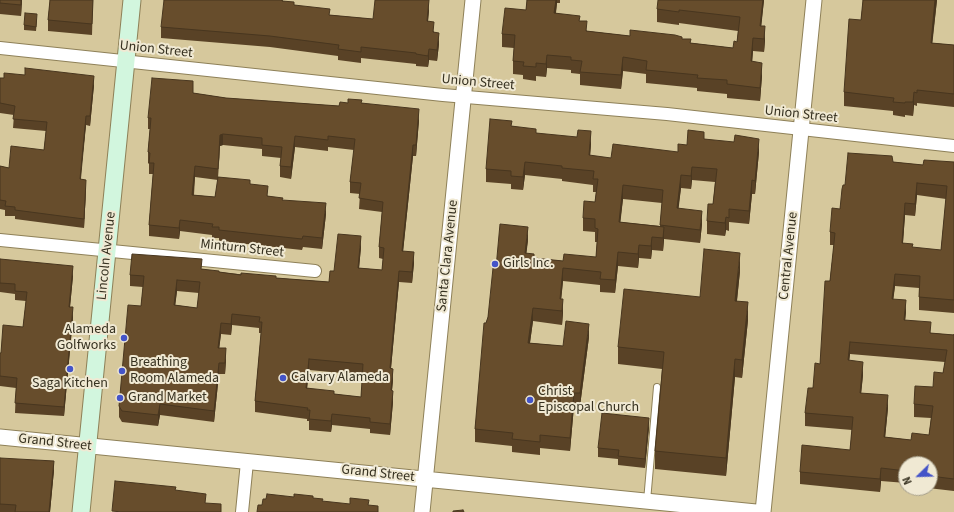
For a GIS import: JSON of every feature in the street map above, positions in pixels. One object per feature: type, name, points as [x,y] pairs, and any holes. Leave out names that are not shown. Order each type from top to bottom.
[{"type":"main road","name":"Lincoln Avenue","points":[[81,512],[132,0]]},
{"type":"street","name":"Santa Clara Avenue","points":[[422,512],[473,0]]},
{"type":"street","name":"Central Avenue","points":[[763,512],[814,0]]},
{"type":"street","name":"Union Street","points":[[0,48],[463,97],[667,114],[954,146]]},
{"type":"street","name":"Minturn Street","points":[[0,240],[315,271]]},
{"type":"street","name":"Grand Street","points":[[0,437],[756,512]]},
{"type":"street","points":[[242,512],[247,462]]},
{"type":"lane","points":[[647,501],[657,387]]},
{"type":"building","points":[[0,0],[21,0],[21,5],[0,3]]},
{"type":"building","points":[[50,0],[93,0],[92,24],[48,20]]},
{"type":"building","points":[[164,0],[282,0],[294,2],[294,5],[330,9],[329,15],[373,19],[375,0],[429,0],[427,21],[434,22],[433,32],[439,33],[437,50],[429,49],[428,56],[416,53],[361,47],[361,52],[338,49],[339,45],[270,36],[161,27]]},
{"type":"building","points":[[527,0],[556,0],[554,13],[580,16],[579,21],[587,21],[586,31],[630,36],[630,30],[675,35],[682,37],[682,39],[691,39],[690,43],[733,48],[734,41],[737,42],[740,17],[657,9],[658,0],[763,0],[760,26],[765,26],[764,39],[753,38],[751,61],[762,63],[760,88],[727,84],[727,80],[697,78],[698,75],[646,70],[647,61],[623,57],[621,75],[580,72],[582,61],[571,60],[571,57],[547,55],[546,64],[536,63],[536,67],[523,66],[524,62],[513,61],[515,35],[502,34],[505,8],[526,10]]},
{"type":"building","points":[[863,0],[935,0],[931,43],[954,45],[954,94],[917,90],[917,93],[914,92],[913,102],[905,103],[893,102],[894,98],[844,92],[849,19],[861,20]]},
{"type":"building","points":[[25,13],[37,14],[36,27],[24,25]]},
{"type":"building","points":[[25,68],[94,76],[90,116],[86,116],[80,179],[86,180],[84,219],[15,210],[15,207],[5,206],[6,201],[0,200],[0,166],[9,168],[11,146],[44,150],[47,122],[13,119],[15,106],[0,103],[0,78],[4,78],[4,73],[25,75]]},
{"type":"building","points":[[152,78],[193,81],[193,93],[226,98],[339,106],[340,102],[348,103],[348,99],[362,100],[361,103],[419,109],[416,145],[413,145],[402,251],[414,252],[412,272],[399,271],[390,368],[393,369],[391,390],[393,391],[390,424],[370,422],[370,418],[332,414],[331,421],[309,419],[310,410],[307,410],[308,408],[255,401],[262,322],[259,322],[260,317],[232,314],[231,324],[221,323],[218,348],[226,348],[225,363],[219,363],[214,411],[160,404],[158,415],[122,411],[119,406],[128,305],[141,306],[144,276],[130,275],[132,254],[202,259],[201,269],[219,272],[329,282],[330,271],[334,271],[338,234],[361,236],[358,268],[382,270],[384,248],[379,247],[383,202],[359,198],[361,183],[350,182],[355,139],[328,136],[328,140],[295,136],[291,167],[280,166],[282,147],[262,145],[262,138],[223,134],[220,135],[218,169],[195,166],[192,195],[215,197],[218,177],[250,180],[250,184],[268,186],[267,196],[283,198],[282,200],[326,203],[322,238],[303,236],[302,239],[219,230],[219,227],[212,227],[213,224],[180,220],[179,228],[149,225],[154,163],[149,163],[150,153],[148,152],[151,118],[148,118]],"holes":[[[177,280],[200,282],[197,308],[174,305]],[[309,359],[363,364],[361,397],[334,394],[334,391],[306,388]]]},
{"type":"building","points":[[490,119],[512,121],[511,126],[536,129],[536,133],[577,137],[578,130],[591,131],[589,155],[611,158],[613,144],[678,152],[678,144],[687,145],[688,130],[704,132],[704,139],[734,142],[735,135],[759,139],[755,181],[752,180],[749,211],[729,209],[729,218],[726,217],[725,223],[707,221],[708,204],[713,204],[717,169],[692,167],[691,176],[681,175],[677,208],[702,211],[700,230],[660,225],[663,190],[623,185],[619,222],[664,227],[663,238],[652,237],[651,246],[639,245],[638,254],[618,252],[615,280],[600,279],[601,272],[563,268],[560,299],[563,299],[562,311],[533,308],[528,343],[563,346],[566,321],[589,324],[580,393],[574,393],[570,438],[540,435],[540,442],[512,439],[513,433],[475,429],[484,323],[486,323],[488,317],[493,268],[496,268],[500,224],[528,227],[525,253],[534,254],[534,258],[563,261],[564,254],[596,257],[598,229],[595,228],[595,219],[583,218],[584,201],[595,202],[598,179],[593,179],[594,171],[525,162],[523,177],[511,176],[511,171],[486,169]]},
{"type":"building","points":[[848,153],[892,156],[893,162],[923,165],[924,160],[954,162],[954,300],[919,297],[920,276],[895,274],[892,299],[906,300],[904,320],[931,322],[930,333],[954,335],[954,479],[938,477],[938,456],[898,456],[898,470],[881,468],[880,479],[800,472],[802,445],[850,450],[853,417],[805,413],[808,388],[813,388],[815,363],[820,364],[825,281],[830,281],[835,233],[830,232],[832,208],[840,209],[843,185],[845,185]],"holes":[[[917,183],[947,186],[941,250],[912,247],[913,244],[902,243],[905,203],[915,204]],[[850,342],[947,350],[943,373],[934,372],[933,387],[915,386],[914,404],[933,406],[929,435],[912,433],[911,440],[884,437],[888,395],[860,393],[863,362],[848,360]]]},
{"type":"building","points":[[704,249],[740,253],[735,301],[748,302],[742,360],[735,359],[726,458],[655,451],[664,352],[618,347],[624,289],[700,297]]},
{"type":"building","points":[[0,259],[73,266],[69,307],[73,307],[64,407],[15,403],[17,378],[0,376],[0,353],[3,325],[23,327],[27,292],[15,291],[15,284],[0,283]]},
{"type":"building","points":[[602,413],[649,418],[645,459],[618,456],[619,450],[598,448]]},
{"type":"building","points":[[0,458],[54,461],[49,512],[15,512],[16,505],[0,504]]},
{"type":"building","points":[[115,481],[176,487],[175,490],[206,494],[205,503],[221,504],[221,512],[112,511]]},
{"type":"building","points":[[267,494],[294,497],[294,494],[313,496],[313,498],[323,499],[322,501],[350,504],[350,498],[369,500],[368,505],[378,506],[378,512],[257,512],[258,505],[262,505],[263,499],[266,499]]},
{"type":"building","points":[[463,510],[464,512],[453,512],[453,511]]},
{"type":"place","name":"Girls Inc.","points":[[495,264]]},
{"type":"place","name":"Alameda Golfworks","points":[[124,338]]},
{"type":"place","name":"Saga Kitchen","points":[[70,369]]},
{"type":"place","name":"Breathing Room Alameda","points":[[122,371]]},
{"type":"place","name":"Calvary Alameda","points":[[283,378]]},
{"type":"place","name":"Grand Market","points":[[120,398]]},
{"type":"place","name":"Christ Episcopal Church","points":[[530,400]]}]
